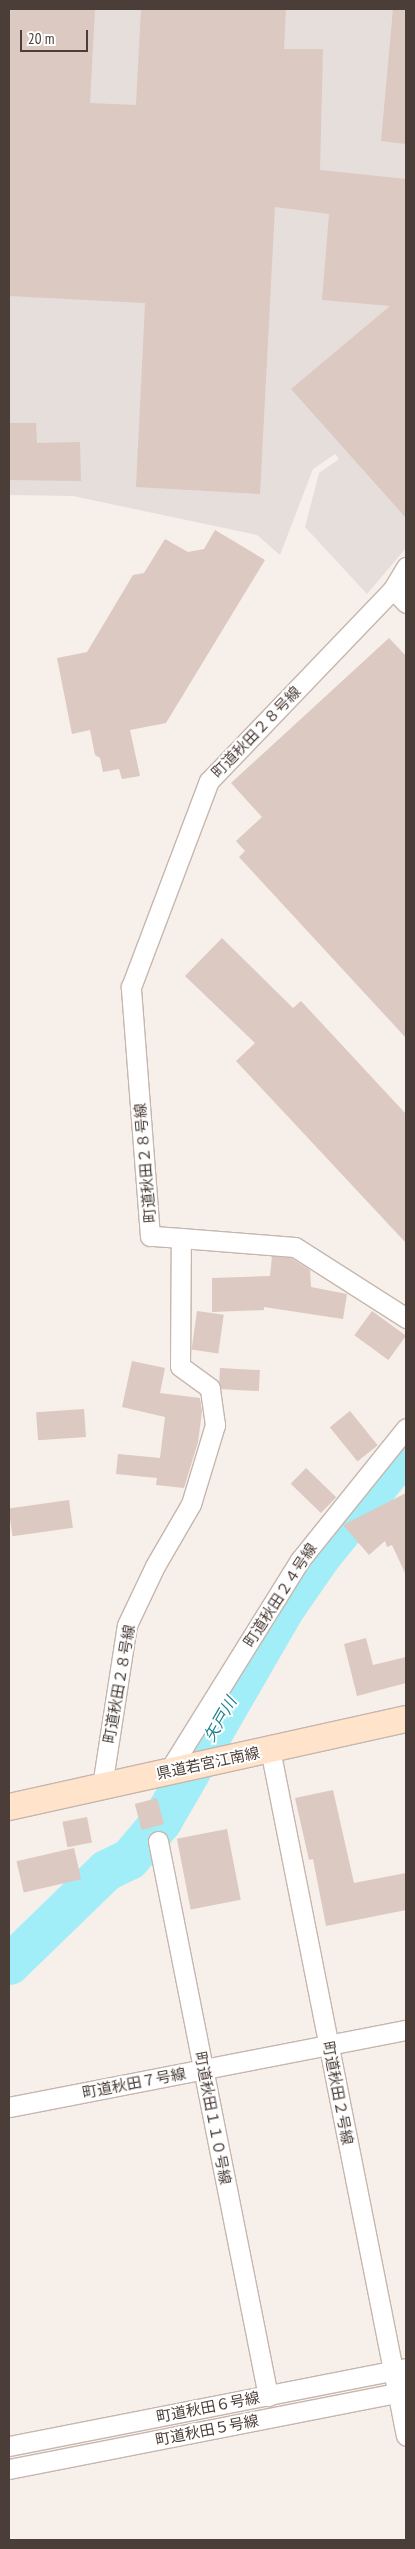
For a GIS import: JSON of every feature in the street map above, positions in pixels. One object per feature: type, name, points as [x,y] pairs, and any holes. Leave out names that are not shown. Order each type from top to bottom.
[{"type":"main road","name":"県道若宮江南線","points":[[9,1807],[406,1718]]},
{"type":"street","name":"町道秋田２８号線","points":[[102,1786],[128,1625],[155,1566],[192,1504],[215,1425],[210,1388],[180,1366],[181,1238],[150,1236],[130,988],[209,781],[393,589],[406,567]]},
{"type":"street","points":[[393,589],[406,603]]},
{"type":"street","points":[[181,1238],[296,1247],[406,1318]]},
{"type":"street","name":"町道秋田２４号線","points":[[169,1771],[300,1560],[406,1428]]},
{"type":"street","name":"町道秋田２号線","points":[[270,1750],[329,2045],[400,2370],[406,2436]]},
{"type":"street","name":"町道秋田１１０号線","points":[[158,1841],[268,2396]]},
{"type":"street","name":"町道秋田７号線","points":[[9,2107],[406,2030]]},
{"type":"street","name":"町道秋田６号線","points":[[9,2446],[400,2370]]},
{"type":"street","name":"町道秋田５号線","points":[[9,2469],[402,2392]]},
{"type":"shaded area","points":[[9,9],[406,9],[406,548],[367,594],[305,527],[319,473],[339,459],[335,454],[313,469],[280,555],[257,535],[73,496],[9,495]]},
{"type":"building","points":[[9,9],[95,9],[90,103],[136,105],[141,9],[286,9],[284,49],[323,49],[320,170],[406,179],[406,518],[291,389],[390,306],[322,300],[329,214],[275,207],[260,494],[136,487],[145,303],[9,296]]},
{"type":"building","points":[[393,9],[406,9],[406,144],[381,141]]},
{"type":"building","points":[[9,423],[36,423],[37,443],[80,442],[81,481],[9,480]]},
{"type":"building","points":[[215,530],[265,560],[166,723],[130,730],[140,776],[122,779],[119,769],[103,772],[100,758],[95,755],[90,730],[72,734],[57,658],[87,652],[133,575],[144,573],[165,539],[188,552],[204,549]]},
{"type":"building","points":[[389,638],[406,656],[406,1038],[239,857],[245,851],[236,841],[262,817],[231,783]]},
{"type":"building","points":[[222,938],[293,1008],[301,1001],[406,1114],[406,1243],[236,1061],[255,1043],[185,976]]},
{"type":"building","points":[[272,1256],[291,1258],[310,1270],[311,1287],[347,1294],[343,1319],[264,1307],[264,1310],[212,1312],[212,1278],[270,1276]]},
{"type":"building","points":[[197,1311],[224,1315],[218,1353],[192,1350]]},
{"type":"building","points":[[372,1311],[406,1336],[388,1360],[354,1335]]},
{"type":"building","points":[[132,1361],[165,1368],[160,1393],[200,1398],[202,1412],[198,1442],[184,1488],[156,1485],[157,1478],[116,1474],[118,1454],[160,1458],[165,1417],[122,1407]]},
{"type":"building","points":[[220,1368],[260,1370],[259,1391],[219,1389]]},
{"type":"building","points":[[84,1409],[86,1437],[38,1440],[36,1412]]},
{"type":"building","points":[[350,1411],[378,1445],[357,1462],[330,1427]]},
{"type":"building","points":[[306,1468],[336,1497],[321,1513],[291,1484]]},
{"type":"building","points":[[406,1493],[406,1575],[392,1545],[387,1547],[385,1541],[369,1555],[343,1525]]},
{"type":"building","points":[[69,1500],[73,1528],[12,1536],[9,1508]]},
{"type":"building","points":[[366,1638],[373,1665],[406,1657],[406,1683],[357,1696],[344,1644]]},
{"type":"building","points":[[333,1790],[354,1883],[406,1873],[406,1910],[326,1926],[313,1859],[309,1860],[295,1798]]},
{"type":"building","points":[[157,1798],[164,1824],[142,1830],[135,1804]]},
{"type":"building","points":[[87,1817],[92,1843],[67,1847],[62,1822]]},
{"type":"building","points":[[227,1829],[241,1900],[191,1909],[177,1839]]},
{"type":"building","points":[[74,1848],[81,1879],[24,1892],[17,1861]]},
{"type":"waterway","name":"矢戸川","points":[[9,1964],[106,1870],[129,1859],[161,1821],[284,1608],[320,1556],[406,1450]]}]
